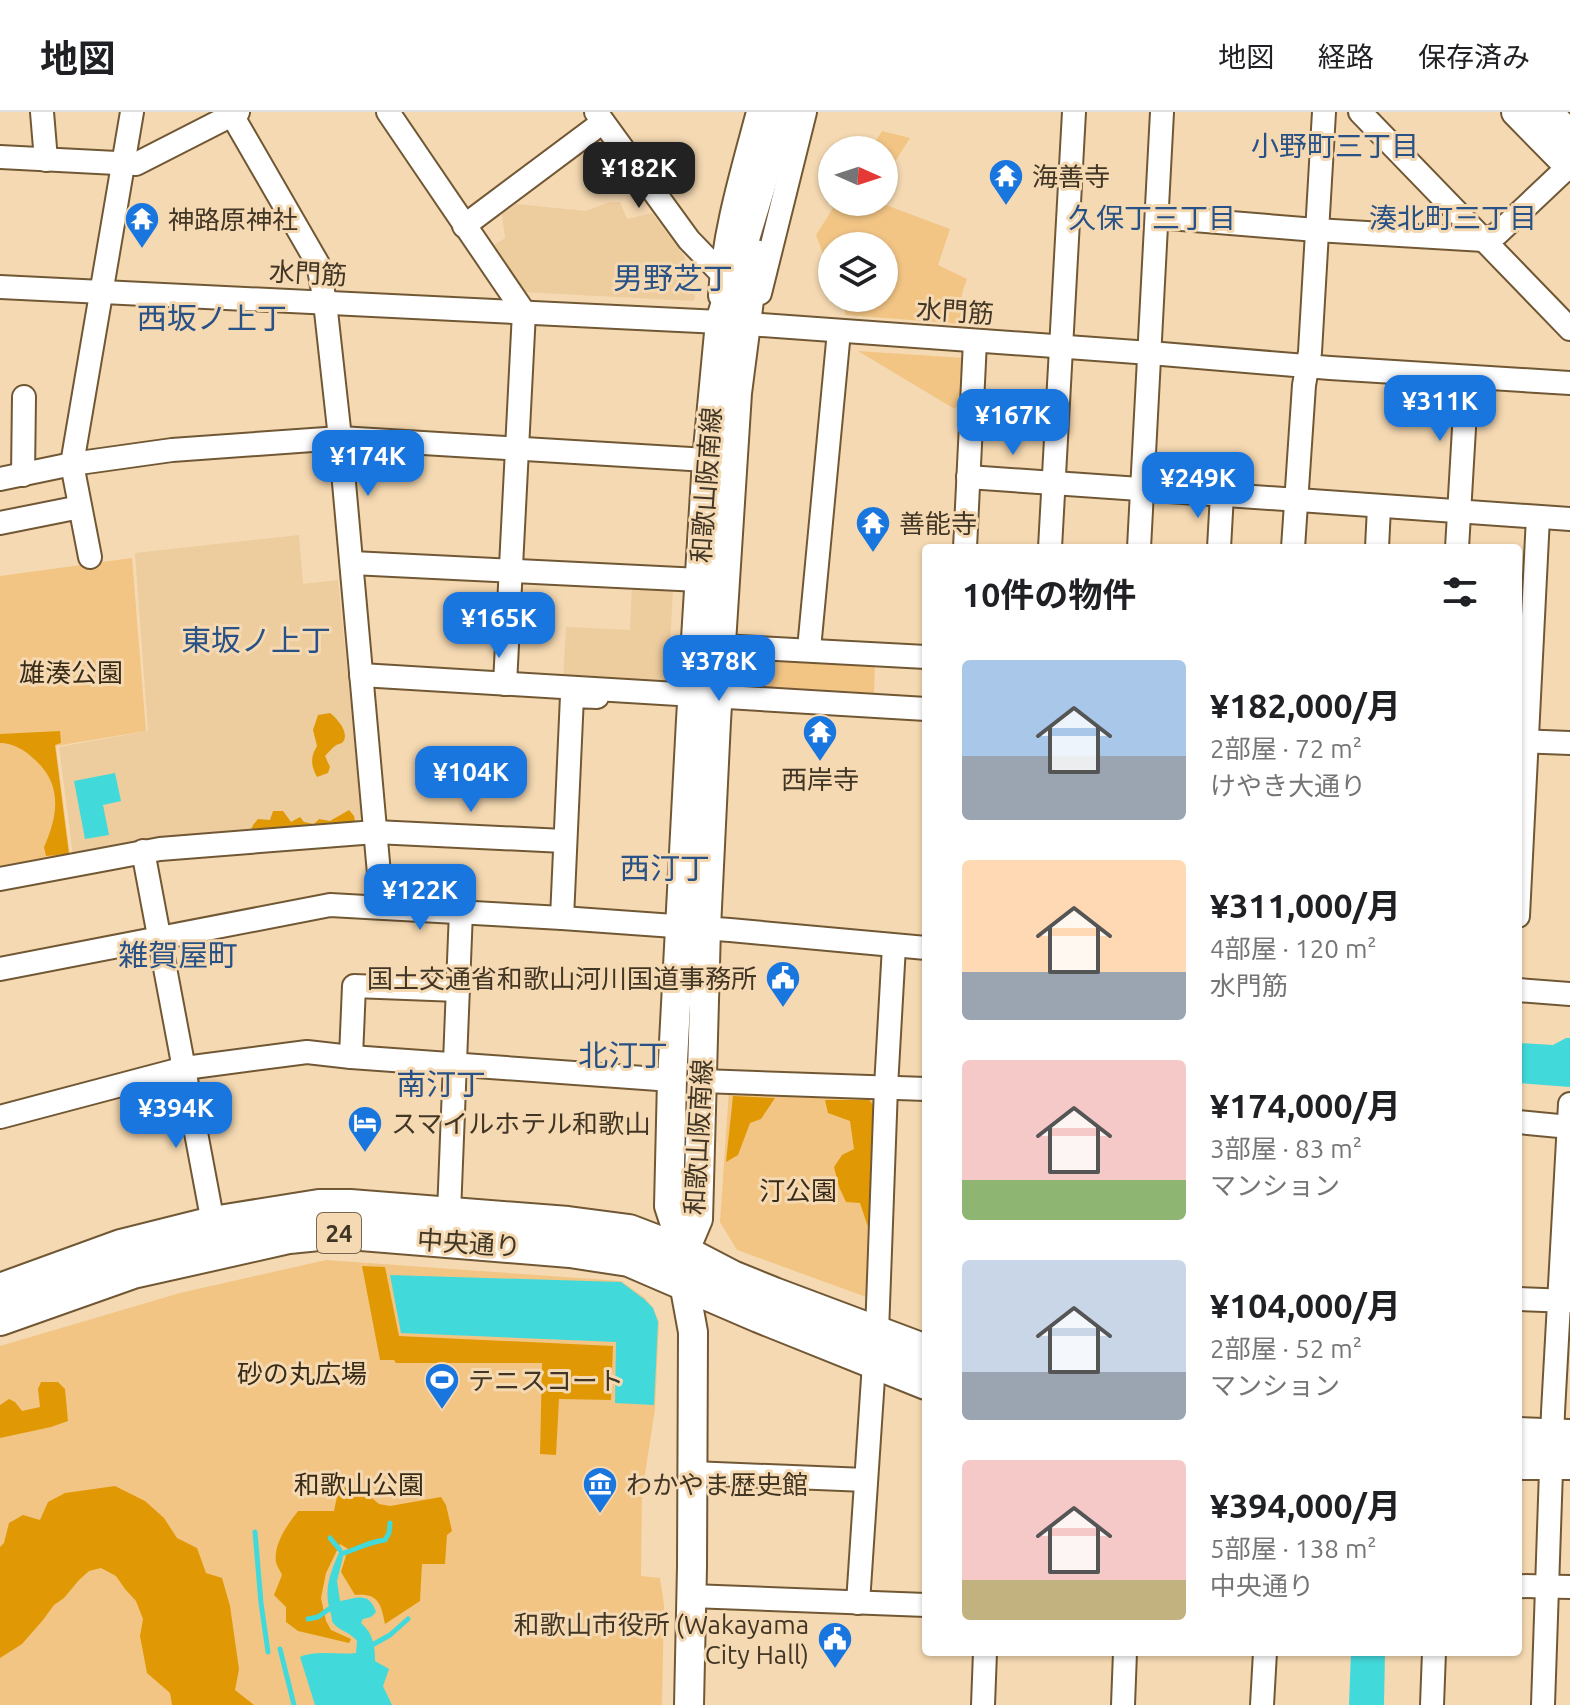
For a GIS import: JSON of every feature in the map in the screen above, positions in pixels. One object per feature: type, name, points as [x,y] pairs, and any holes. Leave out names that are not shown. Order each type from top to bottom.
[{"type":"highway","name":"中央通り","points":[[0,1290],[121,1246],[213,1223],[319,1206],[350,1206],[568,1223],[629,1231],[759,1316],[875,1347],[922,1351]]},
{"type":"highway","name":"中央通り","points":[[0,1319],[133,1272],[289,1237],[319,1234],[349,1233],[570,1251],[684,1267]]},
{"type":"highway","name":"中央通り","points":[[875,1347],[922,1380]]},
{"type":"highway","points":[[1522,1435],[1561,1449]]},
{"type":"highway","points":[[1522,1462],[1561,1449]]},
{"type":"main road","name":"和歌山阪南線","points":[[684,1267],[669,1206],[672,1080],[693,928],[706,697],[700,580],[707,460],[733,323],[781,112]]},
{"type":"main road","points":[[1516,112],[1570,166]]},
{"type":"main road","points":[[1548,112],[1570,135]]},
{"type":"main road","name":"和歌山阪南線","points":[[706,697],[721,646],[737,393],[733,323]]},
{"type":"main road","name":"和歌山阪南線","points":[[684,1267],[698,1219],[702,1081],[693,928]]},
{"type":"main road","points":[[684,1267],[693,1332],[689,1705]]},
{"type":"street","points":[[42,112],[46,160]]},
{"type":"street","points":[[90,557],[72,464],[132,112]]},
{"type":"street","points":[[388,112],[524,312],[505,684]]},
{"type":"street","points":[[758,112],[735,200],[721,273],[733,323],[758,301],[805,112]]},
{"type":"street","points":[[1050,544],[1074,112]]},
{"type":"street","points":[[1139,544],[1162,112]]},
{"type":"street","points":[[1293,544],[1304,385],[1310,352],[1324,112]]},
{"type":"street","points":[[1360,112],[1570,329]]},
{"type":"street","points":[[0,157],[136,164],[235,114],[318,264],[340,438],[382,907]]},
{"type":"street","points":[[464,226],[599,117],[689,240],[721,273]]},
{"type":"street","points":[[1157,217],[1484,240],[1497,234],[1570,166]]},
{"type":"street","name":"水門筋","points":[[0,287],[733,323],[1570,383]]},
{"type":"street","points":[[809,649],[839,331]]},
{"type":"street","points":[[965,544],[975,341]]},
{"type":"street","points":[[1457,544],[1467,377]]},
{"type":"street","points":[[23,475],[24,397]]},
{"type":"street","points":[[0,479],[72,464],[172,450],[340,438],[707,460]]},
{"type":"street","points":[[968,477],[1570,519]]},
{"type":"street","points":[[1219,544],[1222,494]]},
{"type":"street","points":[[0,523],[80,507]]},
{"type":"street","points":[[1377,544],[1379,507]]},
{"type":"street","points":[[1538,517],[1522,741],[1570,743]]},
{"type":"street","points":[[352,563],[700,580]]},
{"type":"street","points":[[721,646],[922,657]]},
{"type":"street","points":[[361,675],[922,709]]},
{"type":"street","points":[[562,918],[572,696],[611,698],[634,691]]},
{"type":"street","points":[[0,879],[143,851],[375,832],[564,841]]},
{"type":"street","points":[[143,851],[213,1223]]},
{"type":"street","points":[[0,969],[330,905],[562,918],[922,948]]},
{"type":"street","points":[[449,1213],[461,911]]},
{"type":"street","points":[[858,1603],[875,1347],[894,946]]},
{"type":"street","points":[[351,1057],[354,986],[458,990]]},
{"type":"street","points":[[1522,990],[1570,994]]},
{"type":"street","points":[[0,1117],[185,1068],[307,1052],[672,1080]]},
{"type":"street","points":[[702,1081],[922,1089]]},
{"type":"street","points":[[1522,1122],[1569,1116],[1561,1449],[1547,1586],[1543,1705]]},
{"type":"street","points":[[1522,1299],[1564,1301]]},
{"type":"street","points":[[692,1473],[866,1480]]},
{"type":"street","points":[[1522,1586],[1570,1587]]},
{"type":"street","points":[[691,1596],[922,1605]]},
{"type":"street","points":[[983,1705],[985,1656]]},
{"type":"street","points":[[1123,1705],[1125,1656]]},
{"type":"street","points":[[1262,1705],[1265,1656]]},
{"type":"street","points":[[1432,1705],[1434,1656]]},
{"type":"shaded area","points":[[610,202],[620,202],[627,219],[652,213],[684,256],[695,297],[693,301],[524,292],[491,247],[505,238],[502,214],[516,204],[586,211]]},
{"type":"shaded area","points":[[299,535],[303,584],[338,580],[362,817],[353,825],[73,856],[59,747],[148,731],[135,553]]},
{"type":"shaded area","points":[[632,587],[673,589],[668,684],[563,679],[566,627],[630,630]]},
{"type":"shaded area","points":[[330,713],[342,726],[345,735],[342,743],[325,756],[330,767],[328,773],[317,777],[312,762],[317,746],[313,730],[318,715]]},
{"type":"shaded area","points":[[60,731],[61,743],[55,745],[69,854],[46,856],[44,847],[55,812],[50,779],[27,753],[0,743],[0,734]]},
{"type":"shaded area","points":[[349,810],[355,821],[350,823],[250,832],[258,819],[270,820],[273,811],[283,811],[291,822],[300,817],[304,822],[314,824],[319,819],[330,821]]},
{"type":"shaded area","points":[[733,1096],[775,1098],[761,1119],[750,1123],[738,1155],[726,1162]]},
{"type":"shaded area","points":[[825,1100],[869,1100],[875,1107],[869,1230],[860,1203],[846,1202],[834,1167],[842,1155],[854,1149],[850,1121],[828,1113]]},
{"type":"shaded area","points":[[362,1266],[385,1267],[399,1336],[613,1346],[611,1400],[559,1399],[556,1455],[540,1454],[542,1363],[396,1363],[394,1360],[380,1360]]},
{"type":"shaded area","points":[[41,1382],[58,1382],[65,1389],[68,1421],[0,1438],[0,1405],[9,1399],[22,1411],[40,1407],[38,1389]]},
{"type":"shaded area","points":[[115,1486],[145,1501],[164,1518],[177,1538],[197,1548],[206,1573],[222,1578],[230,1606],[239,1669],[235,1690],[254,1705],[172,1705],[170,1693],[147,1673],[140,1636],[143,1619],[136,1601],[116,1576],[101,1568],[89,1571],[54,1605],[22,1644],[0,1658],[0,1547],[9,1523],[23,1515],[40,1520],[48,1502],[65,1493]]},
{"type":"shaded area","points":[[339,1487],[361,1489],[379,1504],[390,1506],[441,1497],[452,1531],[447,1535],[445,1564],[422,1564],[420,1601],[385,1624],[377,1601],[369,1596],[355,1595],[341,1572],[348,1549],[340,1544],[326,1573],[321,1598],[331,1630],[351,1639],[349,1643],[298,1631],[286,1622],[286,1607],[274,1595],[282,1575],[276,1562],[277,1548],[286,1528],[298,1511],[334,1511]]},
{"type":"green space","points":[[882,131],[910,138],[898,157],[898,136],[879,136]]},
{"type":"green space","points":[[898,210],[950,229],[938,265],[967,279],[962,293],[961,324],[846,315],[845,312],[898,312],[898,232],[818,232],[818,240],[816,235],[828,216],[898,216]]},
{"type":"green space","points":[[858,351],[964,358],[962,406],[953,408]]},
{"type":"green space","name":"雄湊公園","points":[[132,558],[146,731],[56,746],[70,856],[0,870],[0,576]]},
{"type":"green space","points":[[756,654],[875,660],[874,693],[754,686]]},
{"type":"green space","name":"汀公園","points":[[729,1090],[870,1098],[877,1106],[869,1298],[737,1250],[720,1222]]},
{"type":"green space","name":"和歌山公園","points":[[326,1260],[621,1281],[645,1298],[653,1308],[659,1322],[655,1409],[642,1494],[641,1576],[660,1578],[664,1605],[662,1705],[0,1705],[0,1346],[180,1293]]},
{"type":"water","points":[[115,773],[121,801],[103,805],[109,835],[85,839],[74,781]]},
{"type":"water","points":[[1570,1038],[1570,1087],[1522,1083],[1522,1043],[1553,1045]]},
{"type":"water","points":[[390,1275],[621,1282],[653,1308],[658,1322],[654,1405],[615,1403],[616,1342],[401,1333]]},
{"type":"water","points":[[340,1550],[344,1553],[337,1581],[340,1601],[366,1598],[373,1605],[376,1612],[361,1623],[372,1640],[375,1661],[389,1669],[383,1686],[392,1705],[315,1705],[300,1657],[320,1653],[356,1653],[357,1641],[333,1623],[329,1605],[329,1582]]},
{"type":"water","points":[[1351,1656],[1385,1656],[1384,1705],[1349,1705]]},
{"type":"waterway","points":[[344,1553],[385,1540],[390,1523]]},
{"type":"waterway","points":[[255,1532],[268,1652]]},
{"type":"waterway","points":[[330,1538],[340,1550]]},
{"type":"waterway","points":[[308,1619],[318,1617],[329,1609]]},
{"type":"waterway","points":[[374,1644],[408,1619]]},
{"type":"waterway","points":[[280,1649],[294,1705]]},
{"type":"place","name":"海善寺","points":[[1006,207]]},
{"type":"place","name":"神路原神社","points":[[142,250]]},
{"type":"place","name":"善能寺","points":[[873,554]]},
{"type":"place","name":"西岸寺","points":[[820,763]]},
{"type":"place","name":"国土交通省和歌山河川国道事務所","points":[[783,1009]]},
{"type":"place","name":"スマイルホテル和歌山","points":[[365,1154]]},
{"type":"place","name":"テニスコート","points":[[442,1411]]},
{"type":"place","name":"わかやま歴史館","points":[[600,1515]]},
{"type":"place","name":"和歌山市役所 (Wakayama City Hall)","points":[[835,1670]]},
{"type":"district","name":"小野町三丁目","points":[[1335,145]]},
{"type":"district","name":"久保丁三丁目","points":[[1152,217]]},
{"type":"district","name":"湊北町三丁目","points":[[1453,217]]},
{"type":"district","name":"男野芝丁","points":[[673,278]]},
{"type":"district","name":"西坂ノ上丁","points":[[212,318]]},
{"type":"district","name":"東坂ノ上丁","points":[[256,640]]},
{"type":"district","name":"西汀丁","points":[[665,868]]},
{"type":"district","name":"雑賀屋町","points":[[178,955]]},
{"type":"district","name":"北汀丁","points":[[623,1055]]},
{"type":"district","name":"南汀丁","points":[[441,1084]]},
{"type":"park label","name":"砂の丸広場","points":[[302,1373]]}]
